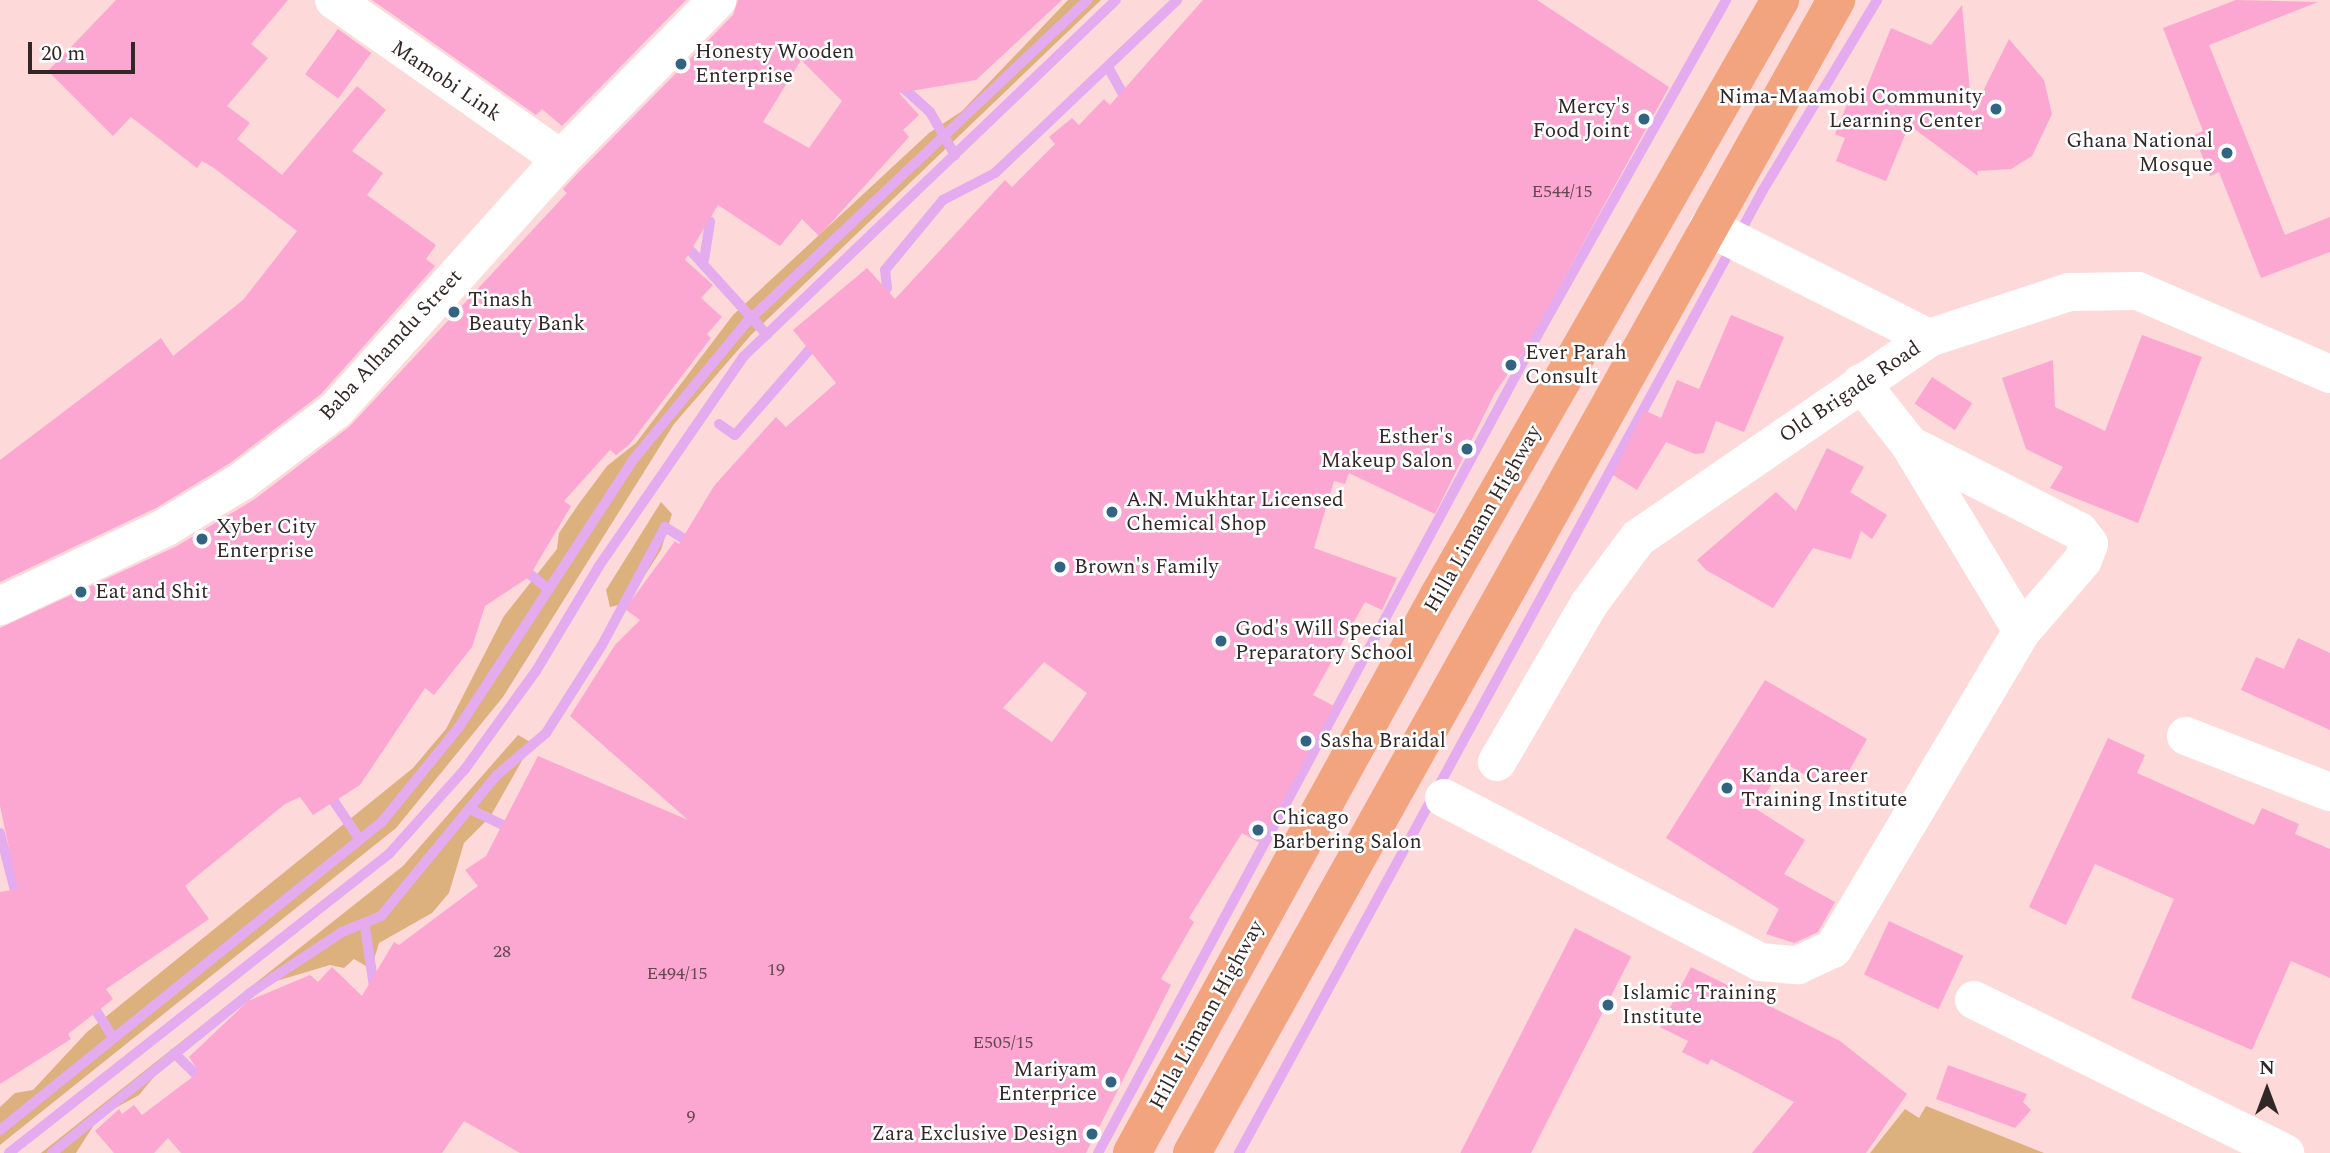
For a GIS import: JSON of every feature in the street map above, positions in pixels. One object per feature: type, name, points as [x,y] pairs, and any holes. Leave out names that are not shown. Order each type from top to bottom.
[{"type":"main road","name":"Hilla Limann Highway","points":[[1132,1153],[1439,595],[1780,0]]},
{"type":"main road","points":[[1192,1153],[1836,0]]},
{"type":"street","name":"Mamobi Link","points":[[334,0],[561,159]]},
{"type":"street","name":"Baba Alhamdu Street","points":[[0,606],[166,527],[242,481],[337,410],[561,159],[717,0]]},
{"type":"street","points":[[1708,227],[1930,338]]},
{"type":"street","name":"Old Brigade Road","points":[[1497,762],[1589,604],[1638,538],[1930,338],[2069,292],[2138,291],[2330,374]]},
{"type":"street","points":[[1861,383],[1910,445],[2022,631]]},
{"type":"street","points":[[1444,798],[1760,962],[1798,965],[1833,949],[2022,631],[2083,560],[2089,544],[2079,531],[1910,445]]},
{"type":"street","points":[[2186,736],[2330,792]]},
{"type":"street","points":[[1975,1000],[2285,1153]]},
{"type":"shaded area","points":[[1068,0],[1101,0],[751,335],[674,424],[503,697],[396,828],[0,1145],[0,1107],[15,1093],[33,1090],[87,1032],[413,768],[446,729],[504,616],[557,549],[559,533],[578,505],[607,466],[636,443],[733,315],[929,133],[962,111]]},
{"type":"shaded area","points":[[661,502],[672,514],[661,550],[627,603],[610,607],[606,590]]},
{"type":"shaded area","points":[[518,735],[532,743],[490,817],[464,843],[449,893],[432,913],[379,943],[371,969],[354,959],[344,968],[330,965],[273,982],[168,1060],[139,1095],[99,1117],[76,1153],[41,1153],[403,866]]},
{"type":"shaded area","points":[[1926,1106],[2044,1153],[1870,1153],[1905,1109],[1919,1118]]},
{"type":"building","points":[[116,0],[288,0],[251,44],[268,58],[227,106],[250,123],[237,139],[282,175],[357,86],[386,110],[352,151],[383,173],[367,195],[436,245],[426,259],[435,266],[321,394],[230,463],[156,508],[0,582],[0,460],[161,338],[173,356],[243,300],[297,231],[214,168],[202,161],[197,168],[131,117],[113,136],[48,71]]},
{"type":"building","points":[[372,0],[686,0],[562,126],[542,109],[536,115]]},
{"type":"building","points":[[738,0],[1062,0],[976,80],[899,93],[919,115],[903,130],[909,137],[819,236],[802,219],[780,246],[718,205],[685,260],[713,285],[701,298],[722,317],[707,334],[711,338],[629,445],[616,455],[610,450],[564,501],[571,506],[529,577],[485,606],[472,647],[434,695],[425,688],[360,785],[313,815],[300,797],[285,804],[185,886],[209,919],[106,989],[113,999],[68,1034],[71,1039],[0,1084],[0,892],[18,889],[0,806],[0,628],[177,546],[255,499],[349,427],[567,193],[563,189],[733,15]],"holes":[[[801,60],[842,101],[809,148],[763,122]]]},
{"type":"building","points":[[1203,0],[1537,0],[1669,87],[1525,349],[1495,393],[1435,514],[1349,473],[1345,484],[1334,481],[1314,548],[1397,578],[1382,610],[1365,602],[1313,695],[1334,706],[1260,843],[1242,833],[1189,918],[1194,922],[1161,979],[1171,985],[1086,1153],[520,1153],[464,1121],[442,1153],[181,1153],[168,1138],[154,1153],[114,1153],[95,1131],[119,1109],[122,1114],[134,1105],[142,1115],[199,1072],[189,1057],[248,1001],[310,975],[318,982],[332,967],[362,996],[394,942],[399,945],[478,886],[465,870],[486,856],[538,756],[688,820],[570,716],[615,645],[640,620],[625,609],[675,541],[679,544],[714,486],[776,417],[786,427],[836,383],[793,330],[867,268],[895,299],[1005,180],[1012,187],[1055,144],[1049,137],[1072,118],[1079,125],[1104,99],[1110,105]],"holes":[[[1044,662],[1087,693],[1052,742],[1003,708]]]},
{"type":"building","name":"Ghana National Mosque","points":[[2236,0],[2318,2],[2209,45],[2285,235],[2330,217],[2330,252],[2261,278],[2219,172],[2210,176],[2194,135],[2203,131],[2163,28]]},
{"type":"building","points":[[1962,5],[1972,113],[2009,39],[2044,80],[2052,114],[2032,156],[2011,169],[1977,171],[1978,176],[1909,125],[1886,181],[1836,161],[1845,138],[1835,134],[1848,102],[1859,106],[1891,28],[1931,45]]},
{"type":"building","points":[[338,29],[371,53],[338,98],[305,74]]},
{"type":"building","points":[[1731,315],[1784,337],[1744,432],[1716,421],[1704,453],[1695,454],[1666,442],[1637,490],[1613,475],[1644,410],[1661,418],[1677,380],[1699,389]]},
{"type":"building","points":[[2142,335],[2202,357],[2138,523],[2050,488],[2063,467],[2026,449],[2002,378],[2053,360],[2055,407],[2105,431]]},
{"type":"building","points":[[1932,377],[1972,403],[1955,430],[1915,404]]},
{"type":"building","points":[[1827,448],[1864,467],[1850,492],[1887,515],[1872,539],[1861,531],[1851,559],[1813,548],[1773,608],[1706,570],[1697,560],[1776,492],[1796,511]]},
{"type":"building","points":[[2298,638],[2330,653],[2330,730],[2241,690],[2256,657],[2284,669]]},
{"type":"building","points":[[1765,680],[1867,739],[1841,785],[1820,772],[1815,781],[1785,763],[1756,809],[1805,840],[1784,874],[1835,902],[1818,932],[1794,943],[1766,934],[1779,909],[1666,838]]},
{"type":"building","points":[[2108,738],[2145,755],[2137,773],[2254,825],[2262,808],[2299,824],[2295,834],[2330,849],[2330,978],[2291,961],[2252,1050],[2131,998],[2174,899],[2095,864],[2066,925],[2029,907]]},
{"type":"building","points":[[1889,921],[1963,956],[1938,1009],[1864,974]]},
{"type":"building","points":[[1575,928],[1631,957],[1531,1153],[1460,1153]]},
{"type":"building","points":[[1691,967],[1840,1041],[1907,1094],[1866,1153],[1752,1153],[1794,1102],[1711,1059],[1708,1065],[1682,1052],[1688,1041],[1660,1027]]},
{"type":"building","points":[[1948,1065],[2027,1094],[2023,1102],[2031,1110],[2015,1128],[1936,1099]]},
{"type":"waterway","points":[[0,1130],[381,823],[459,727],[633,460],[746,323],[1088,0]]},
{"type":"waterway","points":[[9,1153],[389,854],[465,769],[536,671],[599,566],[743,357],[1116,0]]},
{"type":"waterway","points":[[875,297],[887,288],[885,270],[943,200],[995,173],[1177,0]]},
{"type":"waterway","points":[[1098,1153],[1538,334],[1726,0]]},
{"type":"waterway","points":[[1239,1153],[1763,190],[1877,0]]},
{"type":"waterway","points":[[1108,67],[1129,105]]},
{"type":"waterway","points":[[897,82],[930,112],[955,155]]},
{"type":"waterway","points":[[704,260],[710,221]]},
{"type":"waterway","points":[[681,240],[767,335]]},
{"type":"waterway","points":[[719,424],[735,435],[817,341]]},
{"type":"waterway","points":[[52,1153],[250,993],[342,932],[381,916],[497,775],[546,733],[602,645],[665,527],[694,545]]},
{"type":"waterway","points":[[521,567],[549,590]]},
{"type":"waterway","points":[[327,791],[360,840]]},
{"type":"waterway","points":[[470,809],[513,830]]},
{"type":"waterway","points":[[0,833],[18,902]]},
{"type":"waterway","points":[[365,927],[375,993]]},
{"type":"waterway","points":[[90,1001],[112,1036]]},
{"type":"waterway","points":[[174,1053],[206,1084]]},
{"type":"place","name":"Honesty Wooden Enterprise","points":[[681,64]]},
{"type":"place","name":"Nima-Maamobi Community Learning Center","points":[[1996,109]]},
{"type":"place","name":"Mercy's Food Joint","points":[[1644,119]]},
{"type":"place","name":"Ghana National Mosque","points":[[2227,153]]},
{"type":"place","name":"Tinash Beauty Bank","points":[[454,312]]},
{"type":"place","name":"Ever Parah Consult","points":[[1511,365]]},
{"type":"place","name":"Esther's Makeup Salon","points":[[1467,449]]},
{"type":"place","name":"A.N. Mukhtar Licensed Chemical Shop","points":[[1112,512]]},
{"type":"place","name":"Xyber City Enterprise","points":[[202,539]]},
{"type":"place","name":"Brown's Family","points":[[1060,567]]},
{"type":"place","name":"Eat and Shit","points":[[81,592]]},
{"type":"place","name":"God's Will Special Preparatory School","points":[[1221,641]]},
{"type":"place","name":"Sasha Braidal","points":[[1306,741]]},
{"type":"place","name":"Kanda Career Training Institute","points":[[1727,788]]},
{"type":"place","name":"Chicago Barbering Salon","points":[[1258,830]]},
{"type":"place","name":"Islamic Training Institute","points":[[1608,1005]]},
{"type":"place","name":"Mariyam Enterprice","points":[[1111,1082]]},
{"type":"place","name":"Zara Exclusive Design","points":[[1092,1134]]}]
